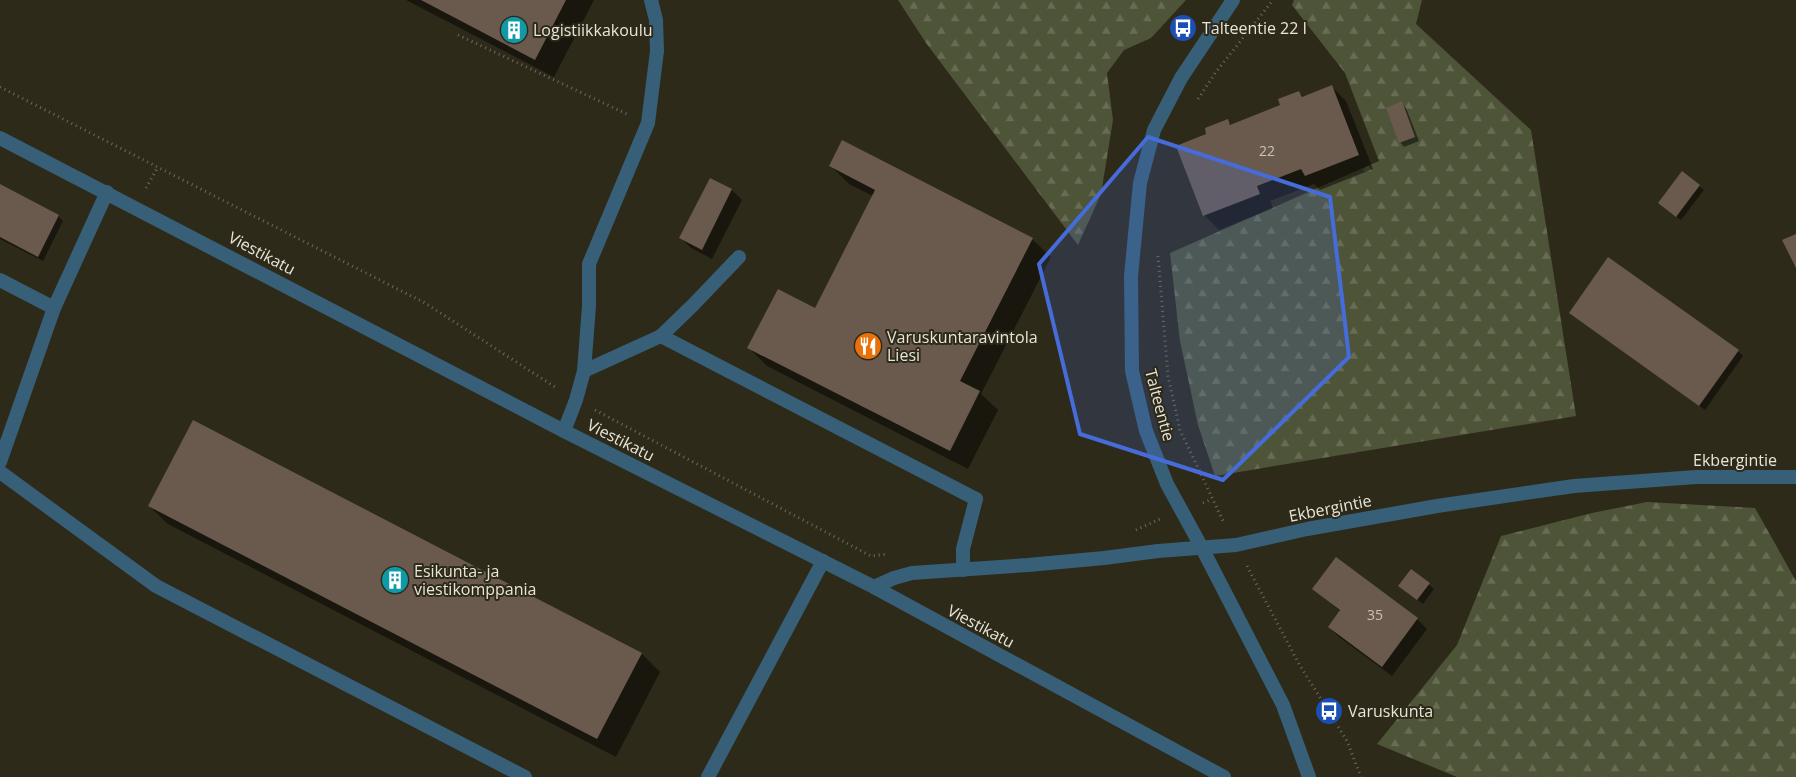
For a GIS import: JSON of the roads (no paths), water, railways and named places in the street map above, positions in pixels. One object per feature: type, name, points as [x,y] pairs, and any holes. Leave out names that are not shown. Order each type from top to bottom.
[{"type":"street","points":[[564,431],[576,400],[584,371],[589,306],[589,264],[648,124],[657,51],[656,20],[651,0]]},
{"type":"street","name":"Talteentie","points":[[1233,0],[1181,78],[1154,130],[1140,183],[1131,276],[1132,371],[1146,431],[1167,484],[1284,705],[1309,777]]},
{"type":"street","name":"Viestikatu","points":[[0,138],[564,431],[874,587],[1224,777]]},
{"type":"street","points":[[0,462],[54,308],[107,192]]},
{"type":"street","points":[[584,371],[661,336],[738,257]]},
{"type":"street","points":[[0,280],[54,308]]},
{"type":"street","points":[[661,336],[976,499],[963,549],[963,570]]},
{"type":"street","points":[[0,472],[156,586],[525,777]]},
{"type":"street","name":"Ekbergintie","points":[[874,587],[894,578],[912,573],[1236,545],[1307,529],[1391,514],[1574,486],[1696,477],[1796,477]]},
{"type":"street","points":[[708,777],[823,561]]},
{"type":"place","name":"Talteentie 22 I","points":[[1183,28]]},
{"type":"place","name":"Logistiikkakoulu","points":[[514,30]]},
{"type":"place","name":"Varuskuntaravintola Liesi","points":[[868,346]]},
{"type":"place","name":"Esikunta- ja viestikomppania","points":[[395,580]]},
{"type":"place","name":"Varuskunta","points":[[1329,711]]}]
